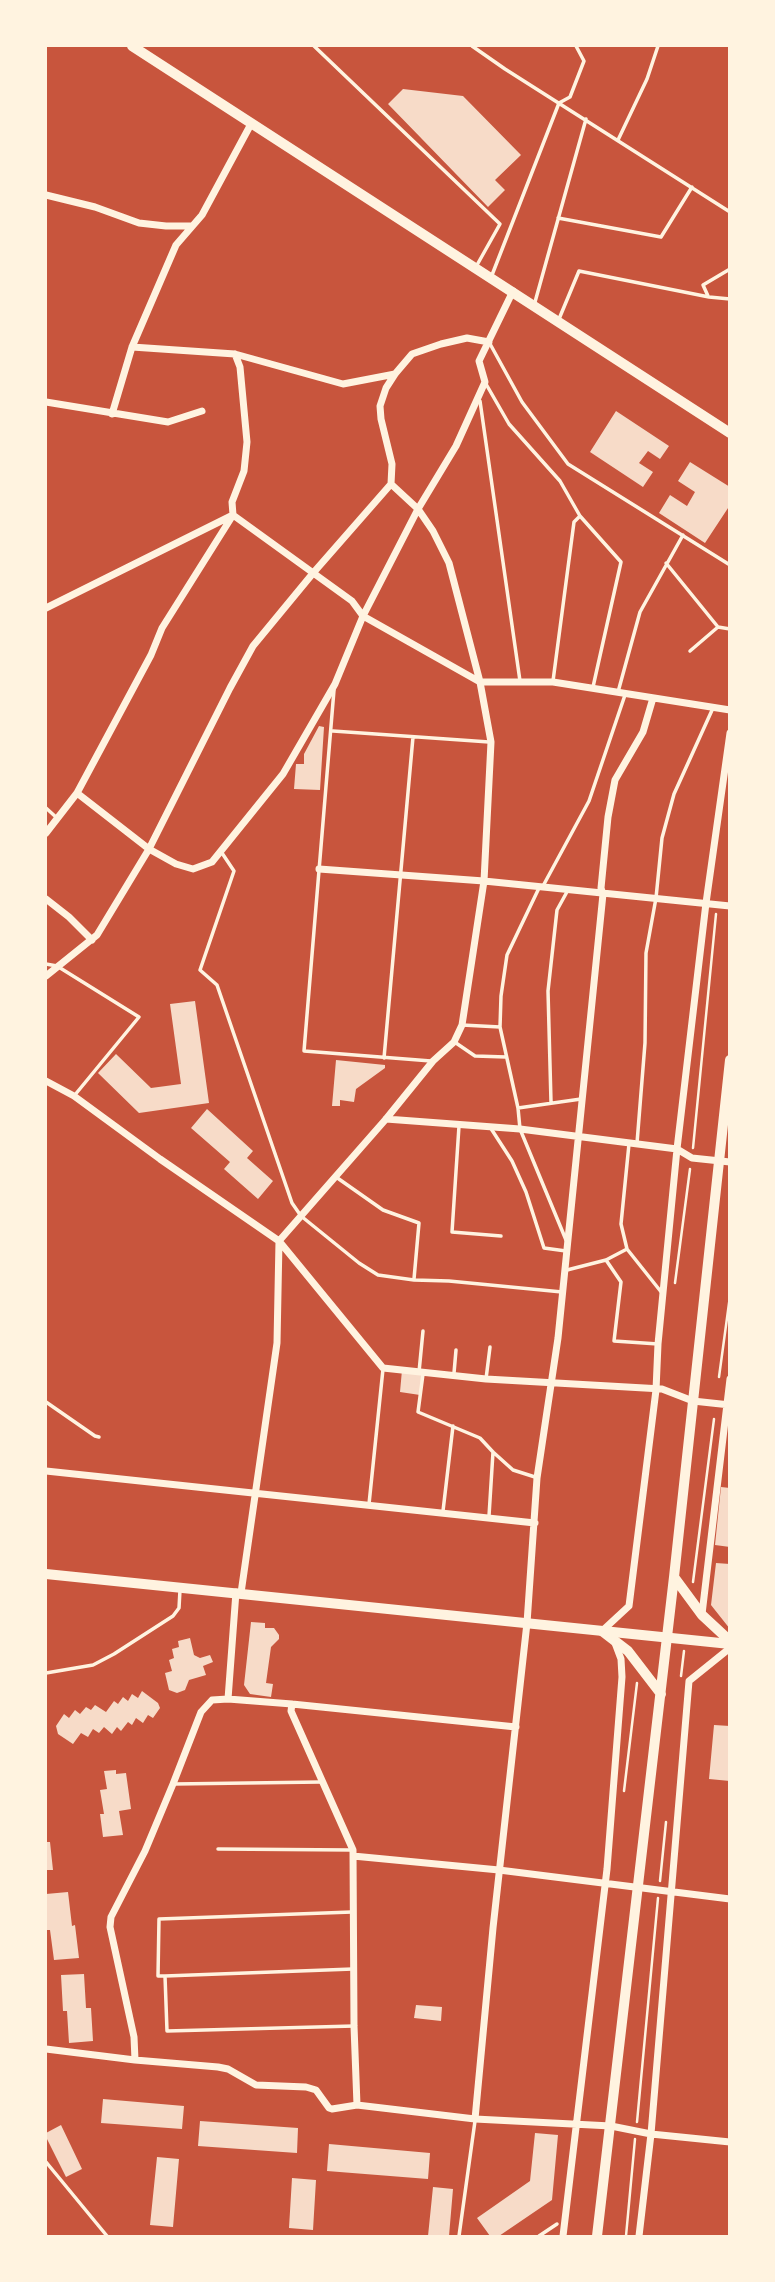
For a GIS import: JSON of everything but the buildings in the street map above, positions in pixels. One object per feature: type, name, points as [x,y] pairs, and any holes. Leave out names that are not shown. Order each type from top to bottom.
[{"type":"main road","points":[[132,46],[730,433]]},
{"type":"main road","points":[[597,2236],[693,1401],[724,1162],[730,1060]]},
{"type":"main road","points":[[46,1574],[730,1644]]},
{"type":"main road","points":[[674,1577],[702,1615],[730,1644]]},
{"type":"main road","points":[[602,1631],[628,1651],[661,1694]]},
{"type":"street","points":[[112,414],[132,347],[176,245],[202,215],[251,124]]},
{"type":"street","points":[[46,195],[95,207],[139,223],[191,226]]},
{"type":"street","points":[[77,793],[149,849],[176,864],[193,869],[207,865],[221,852],[283,774],[335,684],[363,616],[418,509],[456,446],[485,383],[479,361],[513,291]]},
{"type":"street","points":[[46,976],[97,934],[149,849],[253,646],[391,484],[392,464],[380,405],[395,374],[412,354],[441,344],[467,338],[489,342]]},
{"type":"street","points":[[132,347],[235,354],[344,384],[395,374]]},
{"type":"street","points":[[46,833],[77,793],[151,655],[162,628],[233,515],[232,502],[244,471],[247,442],[240,367],[235,354]]},
{"type":"street","points":[[46,402],[168,422],[202,411]]},
{"type":"street","points":[[228,1699],[238,1593],[256,1494],[277,1343],[279,1241],[433,1061],[454,1041],[463,1025],[484,881],[491,742],[480,682],[449,564],[433,531],[418,509],[391,484]]},
{"type":"street","points":[[233,515],[352,601],[363,616],[480,682],[553,682],[730,710]]},
{"type":"street","points":[[46,608],[233,515]]},
{"type":"street","points":[[475,2119],[527,1623],[537,1478],[565,1270],[603,894],[601,888],[608,817],[615,780],[643,732],[653,698]]},
{"type":"street","points":[[602,1631],[629,1606],[656,1390],[677,1149],[706,903],[730,733]]},
{"type":"street","points":[[319,869],[543,886],[730,906]]},
{"type":"street","points":[[46,899],[92,940]]},
{"type":"street","points":[[46,1081],[74,1096],[279,1241],[383,1368],[486,1379],[662,1389],[693,1401],[728,1405]]},
{"type":"street","points":[[386,1119],[520,1129],[677,1149],[692,1158],[724,1162]]},
{"type":"street","points":[[702,1615],[730,1379]]},
{"type":"street","points":[[46,1471],[535,1523]]},
{"type":"street","points":[[563,2236],[605,1884],[622,1677],[621,1659],[613,1639]]},
{"type":"street","points":[[639,2236],[689,1681],[730,1644]]},
{"type":"street","points":[[135,2060],[134,2037],[110,1927],[111,1917],[145,1851],[201,1712],[212,1700],[292,1703],[516,1727]]},
{"type":"street","points":[[292,1703],[292,1711],[353,1853],[354,2026],[358,2105]]},
{"type":"street","points":[[353,1853],[730,1899]]},
{"type":"street","points":[[46,2049],[228,2069],[256,2085],[306,2087],[316,2090],[329,2108],[358,2105],[475,2119],[611,2126],[650,2134],[730,2142]]},
{"type":"lane","points":[[314,46],[500,224],[476,267]]},
{"type":"lane","points":[[472,46],[730,212]]},
{"type":"lane","points":[[491,277],[559,103],[570,97],[584,61],[576,46]]},
{"type":"lane","points":[[618,140],[647,79],[658,46]]},
{"type":"lane","points":[[534,304],[586,119]]},
{"type":"lane","points":[[558,218],[661,237],[692,187]]},
{"type":"lane","points":[[709,297],[703,285],[730,269]]},
{"type":"lane","points":[[558,320],[579,271],[730,299]]},
{"type":"lane","points":[[489,342],[522,402],[568,464],[730,565]]},
{"type":"lane","points":[[485,383],[509,424],[560,481],[580,516],[621,562],[593,687]]},
{"type":"lane","points":[[485,383],[479,404],[520,682]]},
{"type":"lane","points":[[553,682],[574,522],[580,516]]},
{"type":"lane","points":[[566,1241],[520,1129],[500,1027],[500,996],[507,955],[539,888],[543,886],[589,800],[622,693],[640,612],[683,534]]},
{"type":"lane","points":[[666,563],[718,626],[730,629]]},
{"type":"lane","points":[[690,650],[718,626]]},
{"type":"lane","points":[[335,684],[304,1051],[433,1061]]},
{"type":"lane","points":[[663,1294],[627,1249],[621,1224],[645,1043],[646,953],[656,898],[662,838],[674,794],[713,708]]},
{"type":"lane","points":[[332,731],[491,742]]},
{"type":"lane","points":[[384,1058],[413,737]]},
{"type":"lane","points":[[46,808],[57,818]]},
{"type":"lane","points":[[221,852],[234,871],[200,970],[217,985],[292,1203],[301,1216],[378,1275],[562,1292]]},
{"type":"lane","points":[[551,1102],[548,991],[557,910],[568,890]]},
{"type":"lane","points":[[46,964],[57,966],[139,1017],[74,1096]]},
{"type":"lane","points":[[463,1025],[500,1027]]},
{"type":"lane","points":[[454,1041],[475,1056],[506,1057]]},
{"type":"lane","points":[[518,1108],[581,1099]]},
{"type":"lane","points":[[459,1124],[452,1231],[501,1236]]},
{"type":"lane","points":[[490,1126],[512,1161],[526,1192],[544,1248],[566,1251]]},
{"type":"lane","points":[[336,1177],[383,1210],[419,1223],[414,1280]]},
{"type":"lane","points":[[565,1270],[606,1260],[627,1249]]},
{"type":"lane","points":[[606,1260],[621,1282],[614,1341],[658,1344]]},
{"type":"lane","points":[[423,1331],[418,1412],[480,1438],[513,1470],[537,1478]]},
{"type":"lane","points":[[486,1379],[490,1347]]},
{"type":"lane","points":[[454,1376],[456,1350]]},
{"type":"lane","points":[[369,1506],[383,1368]]},
{"type":"lane","points":[[46,1402],[99,1437]]},
{"type":"lane","points":[[442,1513],[453,1426]]},
{"type":"lane","points":[[489,1518],[493,1452]]},
{"type":"lane","points":[[720,1462],[730,1463]]},
{"type":"lane","points":[[46,1673],[93,1665],[114,1654],[173,1616],[179,1608],[180,1587]]},
{"type":"lane","points":[[173,1784],[323,1782]]},
{"type":"lane","points":[[218,1849],[353,1853]]},
{"type":"lane","points":[[352,1912],[159,1919],[158,1976],[353,1969]]},
{"type":"lane","points":[[165,1976],[166,2031],[354,2026]]},
{"type":"lane","points":[[459,2236],[475,2119]]},
{"type":"lane","points":[[46,2162],[107,2236]]},
{"type":"lane","points":[[539,2236],[557,2224]]}]
